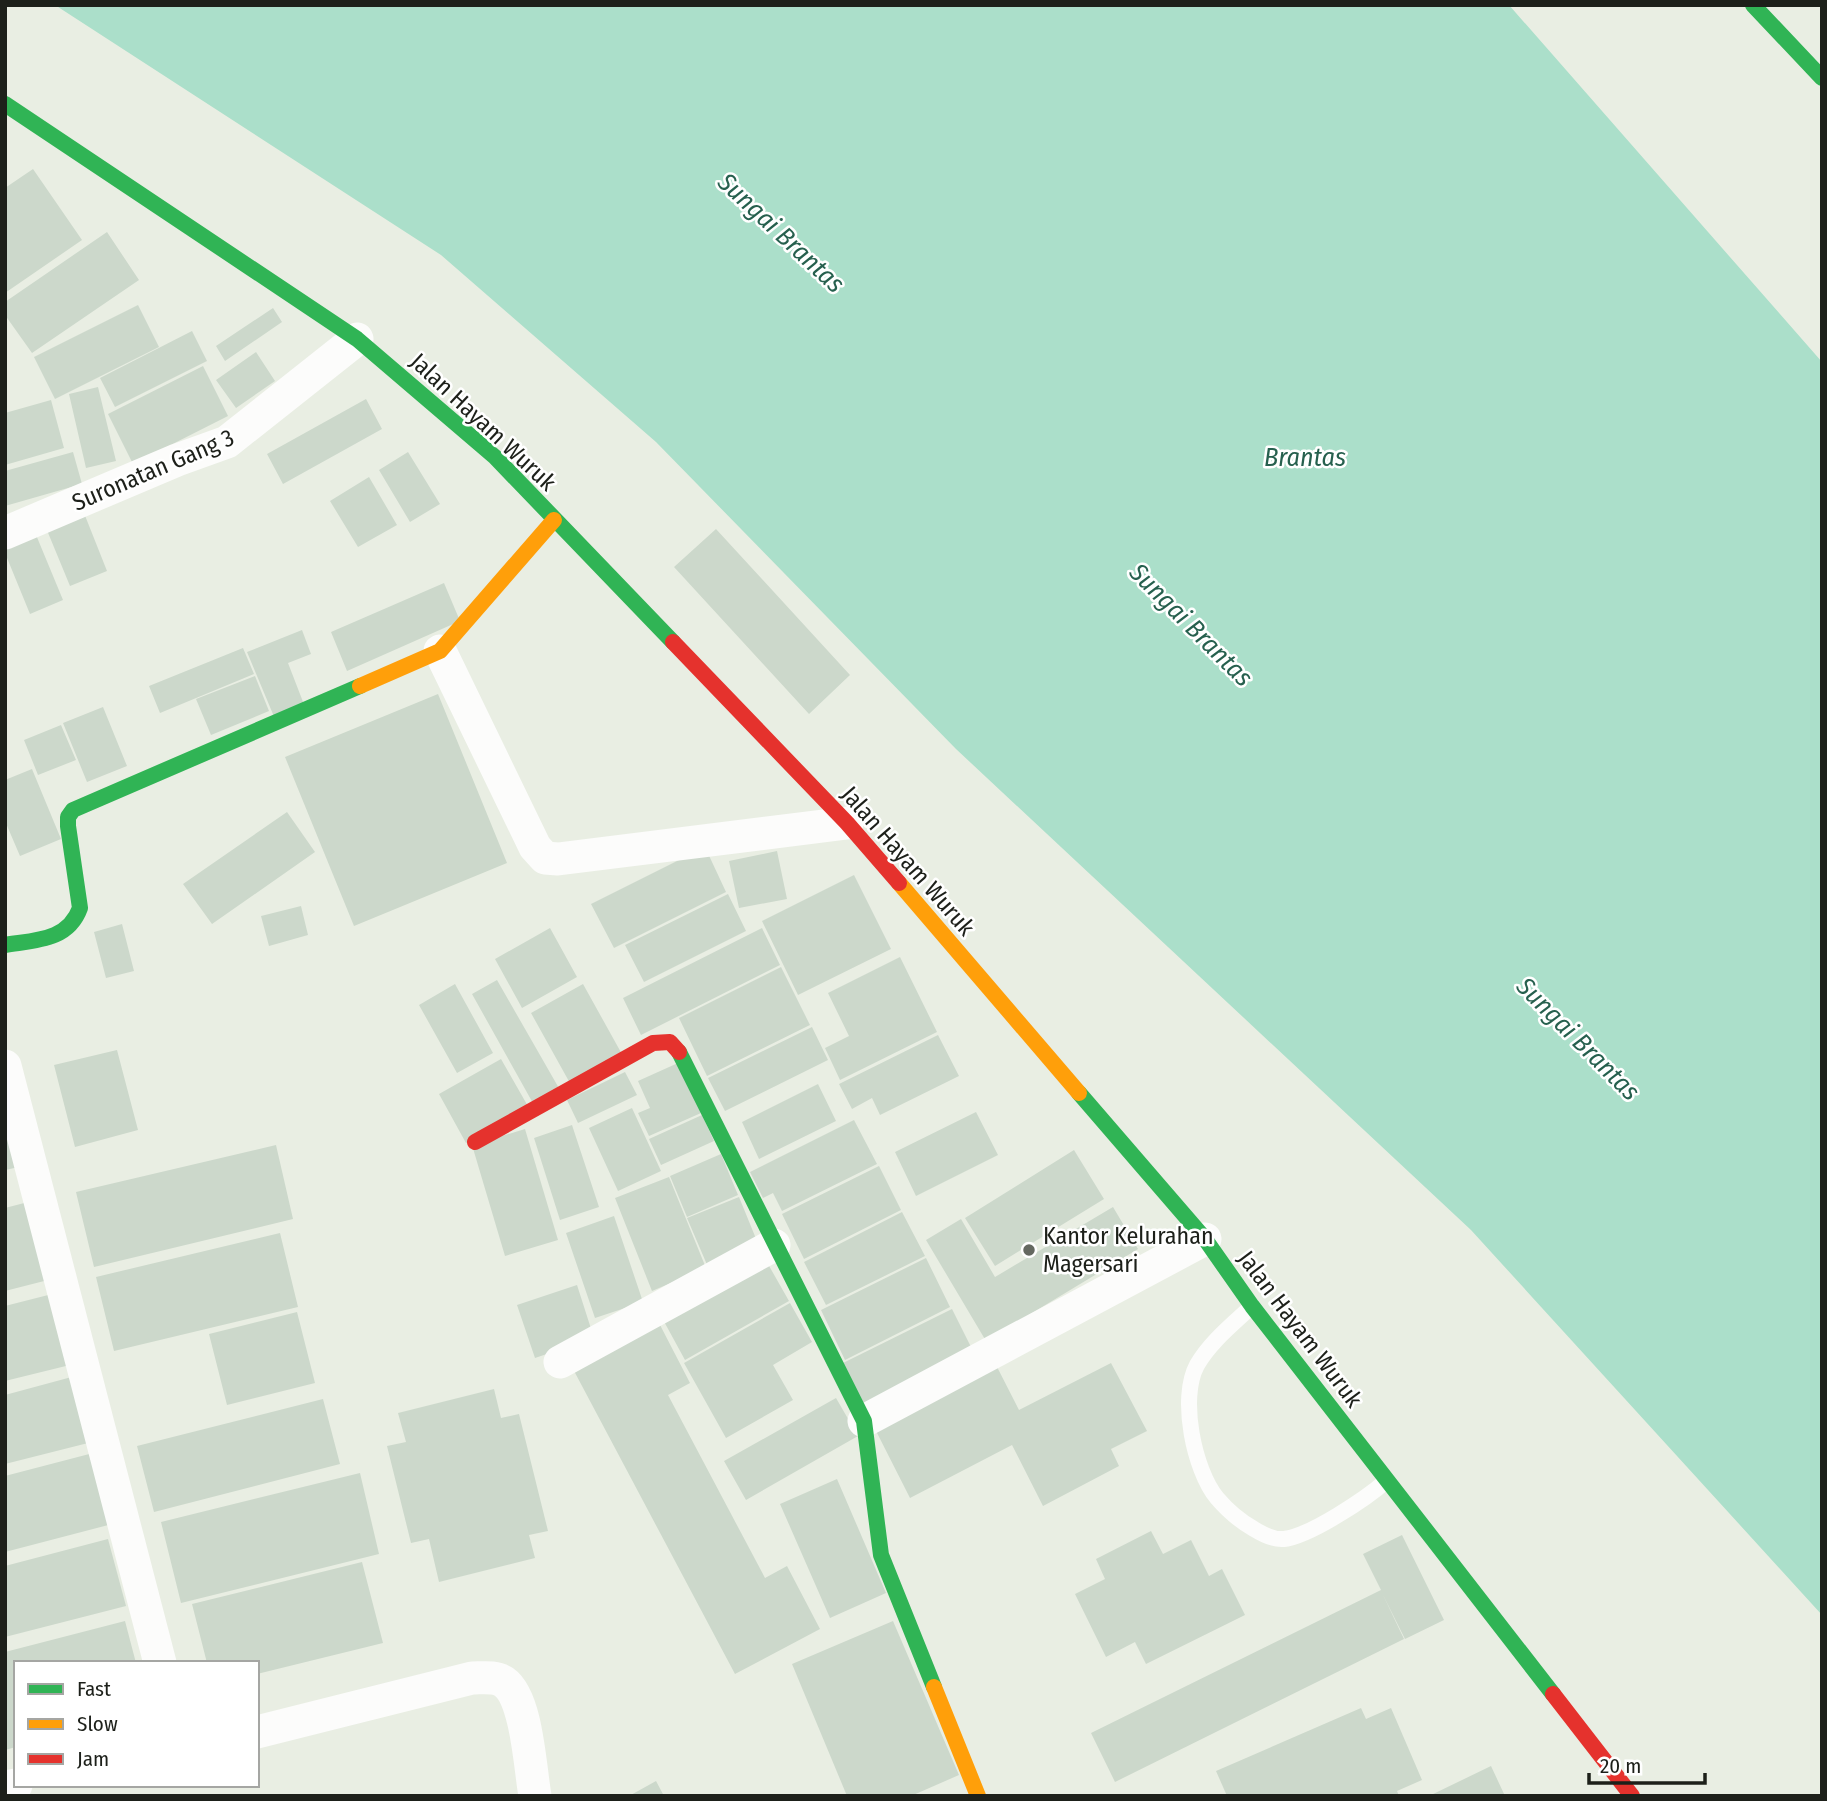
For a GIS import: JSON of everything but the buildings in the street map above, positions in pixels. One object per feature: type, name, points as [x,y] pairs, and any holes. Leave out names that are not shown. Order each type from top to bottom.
[{"type":"main road","points":[[1753,5],[1822,78]]},
{"type":"main road","name":"Jalan Hayam Wuruk","points":[[5,104],[357,339],[495,457],[847,822],[1205,1239],[1252,1306],[1632,1796]]},
{"type":"main road","points":[[5,945],[61,934],[71,929],[78,920],[80,908],[68,827],[73,810],[440,651],[554,520]]},
{"type":"main road","points":[[475,1142],[653,1044],[670,1042],[676,1047],[864,1421],[881,1555],[978,1796]]},
{"type":"street","name":"Suronatan Gang 3","points":[[5,533],[227,442],[357,339]]},
{"type":"street","points":[[440,651],[535,847],[545,858],[558,859],[847,822]]},
{"type":"street","points":[[5,1066],[159,1661]]},
{"type":"street","points":[[864,1421],[1205,1239]]},
{"type":"street","points":[[561,1362],[774,1245]]},
{"type":"street","points":[[259,1731],[472,1678],[493,1678],[505,1682],[518,1699],[535,1796]]},
{"type":"lane","points":[[1252,1306],[1217,1339],[1196,1366],[1189,1395],[1196,1456],[1215,1496],[1238,1520],[1264,1535],[1284,1539],[1364,1501],[1386,1480]]},
{"type":"water","name":"Brantas","points":[[55,5],[1509,5],[1822,362],[1822,1615],[1471,1230],[956,749],[656,442],[441,255]]},
{"type":"traffic: fast","points":[[1753,5],[1822,78]]},
{"type":"traffic: fast","points":[[5,104],[357,339],[495,457],[673,642]]},
{"type":"traffic: fast","points":[[5,945],[49,937],[59,933],[75,919],[80,908],[68,826],[68,817],[73,810],[360,686]]},
{"type":"traffic: fast","points":[[679,1052],[864,1421],[881,1555],[934,1687]]},
{"type":"traffic: fast","points":[[1079,1093],[1205,1239],[1252,1306],[1553,1694]]},
{"type":"traffic: slow","points":[[360,686],[440,651],[554,520]]},
{"type":"traffic: slow","points":[[899,883],[1079,1093]]},
{"type":"traffic: slow","points":[[934,1687],[978,1796]]},
{"type":"traffic: jam","points":[[673,642],[847,823],[899,883]]},
{"type":"traffic: jam","points":[[475,1142],[653,1043],[670,1042],[679,1052]]},
{"type":"traffic: jam","points":[[1553,1694],[1632,1796]]},
{"type":"place","name":"Kantor Kelurahan Magersari","points":[[1029,1250]]},
{"type":"water label","name":"Sungai Brantas","points":[[781,233]]},
{"type":"water label","name":"Sungai Brantas","points":[[1191,625]]},
{"type":"water label","name":"Sungai Brantas","points":[[1578,1039]]}]
